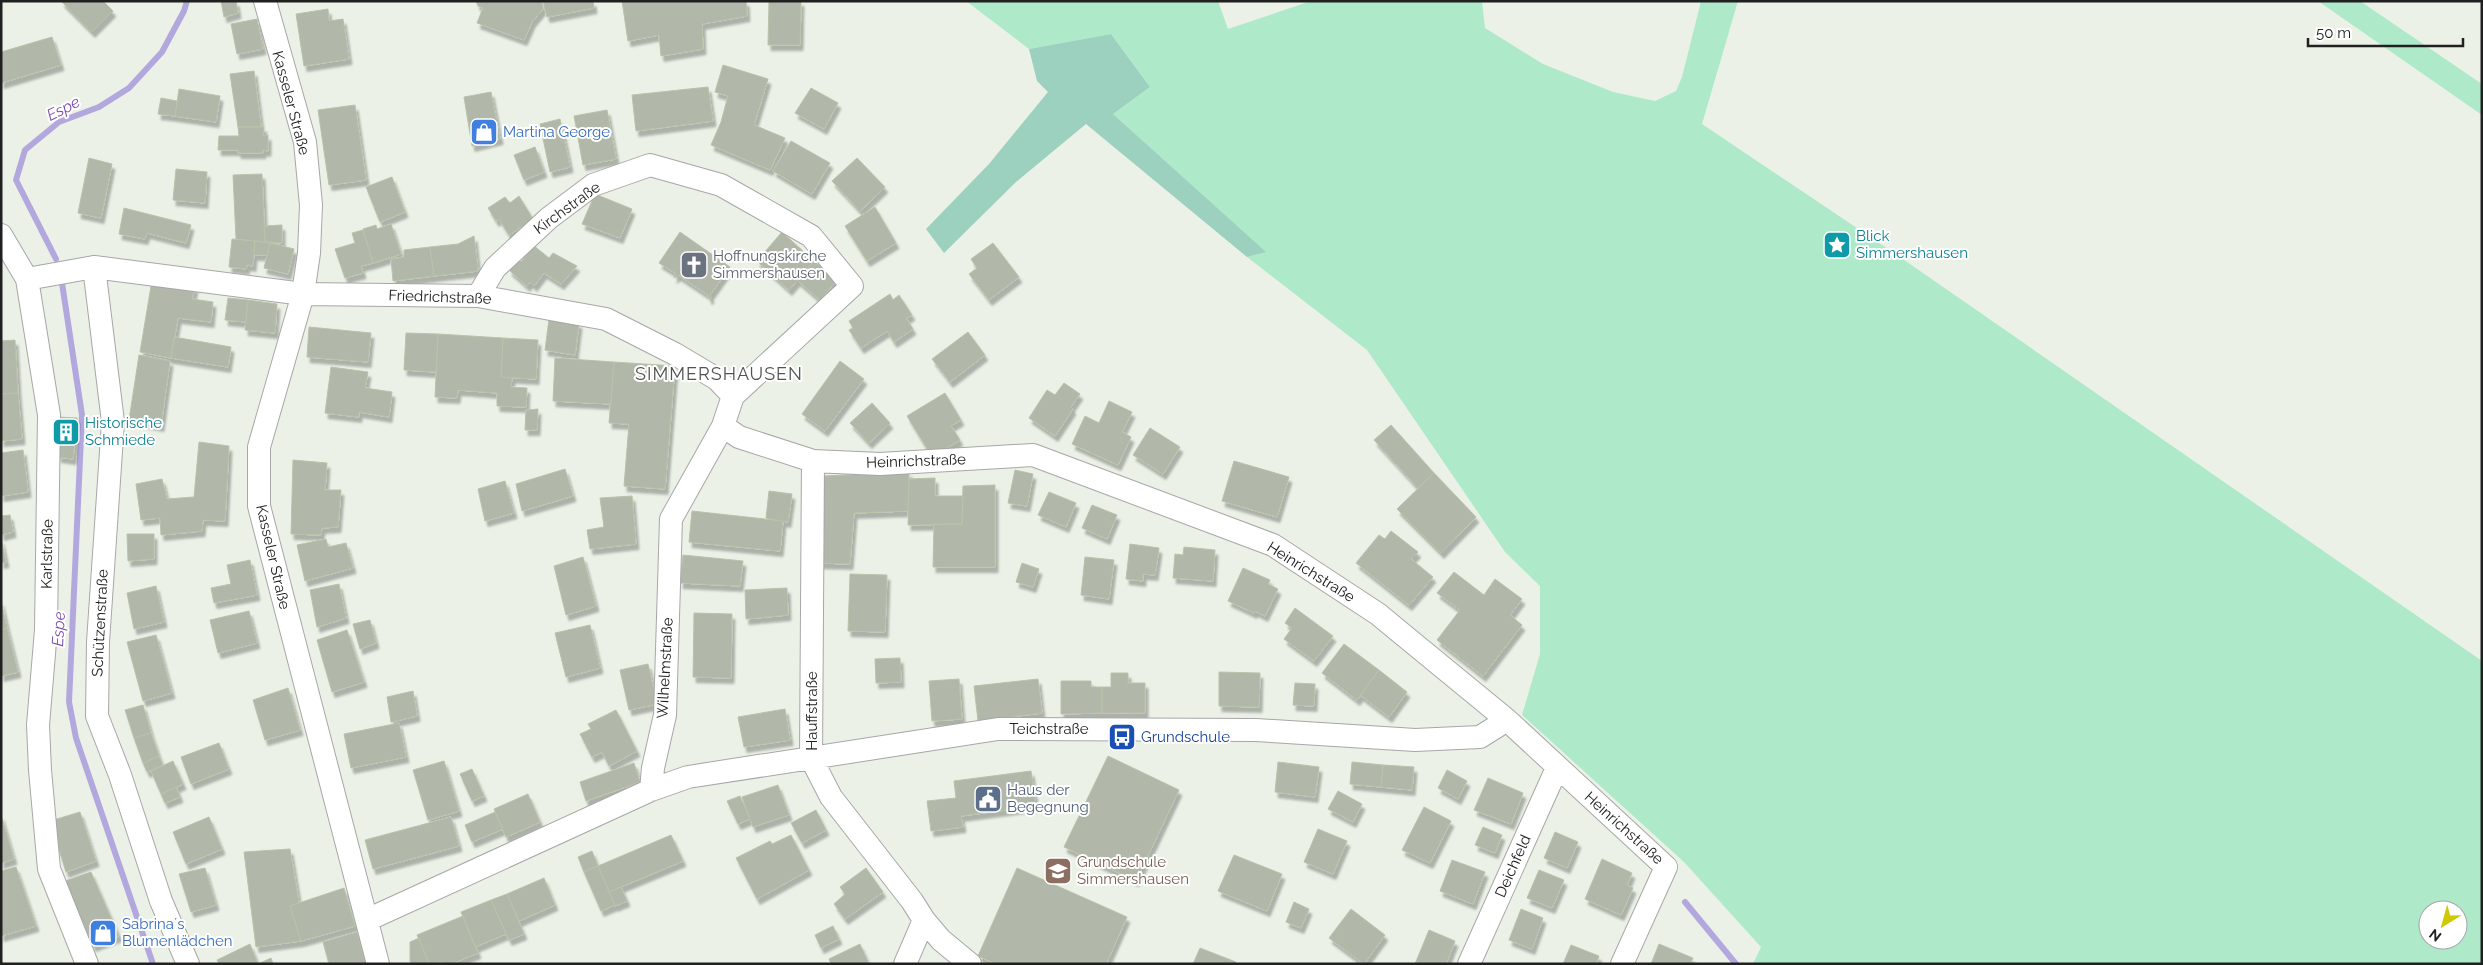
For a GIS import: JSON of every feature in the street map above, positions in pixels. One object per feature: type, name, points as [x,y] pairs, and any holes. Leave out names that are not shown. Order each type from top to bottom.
[{"type":"street","name":"Kasseler Straße","points":[[264,1],[304,142],[311,205],[309,253],[303,294],[259,447],[259,506],[378,964]]},
{"type":"street","name":"Kirchstraße","points":[[478,296],[495,268],[549,218],[594,184],[650,165],[720,185],[811,236],[852,286],[733,396]]},
{"type":"street","name":"Karlstraße","points":[[1,235],[27,279],[49,415],[46,630],[38,725],[49,869],[88,964]]},
{"type":"street","name":"Friedrichstraße","points":[[27,279],[94,267],[303,294],[478,296],[606,319],[675,354],[717,379],[733,396]]},
{"type":"street","name":"Schützenstraße","points":[[94,267],[113,422],[98,642],[97,716],[120,775],[161,902],[188,964]]},
{"type":"street","points":[[733,396],[724,426],[739,437],[813,461]]},
{"type":"street","name":"Wilhelmstraße","points":[[651,790],[653,768],[665,715],[671,520],[724,426]]},
{"type":"street","name":"Heinrichstraße","points":[[813,461],[880,464],[1034,455],[1273,545],[1378,614],[1507,720],[1666,867],[1622,964]]},
{"type":"street","name":"Hauffstraße","points":[[813,461],[812,758],[831,797],[912,901],[924,920],[940,940],[970,964]]},
{"type":"street","name":"Teichstraße","points":[[651,790],[688,777],[998,729],[1256,730],[1415,740],[1480,737],[1507,720]]},
{"type":"street","name":"Deichfeld","points":[[1469,964],[1557,768]]},
{"type":"street","points":[[367,920],[651,790]]},
{"type":"street","points":[[905,964],[924,920]]},
{"type":"green space","points":[[966,1],[1218,1],[1228,29],[1311,1],[1482,1],[1485,28],[1543,64],[1613,92],[1655,101],[1676,91],[1682,77],[1701,1],[1738,1],[1702,124],[1897,255],[2482,661],[2482,964],[1753,964],[1761,947],[1684,862],[1522,715],[1540,654],[1540,586],[1505,552],[1367,350],[1247,257],[1265,252],[1113,114],[1150,87],[1111,34],[1029,49]]},
{"type":"green space","points":[[2318,1],[2360,1],[2482,84],[2482,115]]},
{"type":"green space","points":[[1111,34],[1150,87],[1113,114],[1266,252],[1247,257],[1086,124],[1016,182],[944,253],[926,229],[989,164],[1048,92],[1037,81],[1029,49]]},
{"type":"building","points":[[61,1],[103,1],[113,11],[92,32]]},
{"type":"building","points":[[221,1],[236,1],[238,13],[224,17]]},
{"type":"building","points":[[476,1],[542,1],[543,9],[532,22],[524,40],[477,23],[483,8],[478,6]]},
{"type":"building","points":[[543,1],[593,1],[594,8],[547,17]]},
{"type":"building","points":[[622,1],[746,1],[747,16],[702,24],[703,49],[661,56],[659,35],[628,41]]},
{"type":"building","points":[[769,1],[801,1],[800,45],[768,45]]},
{"type":"building","points":[[328,9],[329,21],[343,19],[349,59],[304,66],[296,14]]},
{"type":"building","points":[[257,19],[263,49],[237,54],[231,24]]},
{"type":"building","points":[[52,37],[61,65],[1,83],[1,52]]},
{"type":"building","points":[[723,65],[768,79],[754,125],[785,138],[770,170],[711,145],[721,122],[728,96],[715,92]]},
{"type":"building","points":[[254,71],[261,127],[238,127],[230,74]]},
{"type":"building","points":[[708,87],[713,121],[636,131],[632,95]]},
{"type":"building","points":[[811,88],[838,103],[824,129],[795,113]]},
{"type":"building","points":[[179,89],[220,96],[216,122],[175,116]]},
{"type":"building","points":[[491,92],[500,139],[472,146],[464,97]]},
{"type":"building","points":[[161,98],[177,101],[175,116],[158,114]]},
{"type":"building","points":[[355,105],[366,180],[329,185],[318,110]]},
{"type":"building","points":[[607,110],[616,159],[583,165],[574,116]]},
{"type":"building","points":[[560,119],[570,167],[550,172],[540,124]]},
{"type":"building","points":[[238,127],[264,127],[263,136],[268,135],[268,151],[263,150],[263,153],[238,153],[238,150],[218,150],[219,136],[239,136]]},
{"type":"building","points":[[791,141],[830,163],[812,194],[773,171]]},
{"type":"building","points":[[535,147],[544,172],[524,180],[514,155]]},
{"type":"building","points":[[89,158],[112,164],[101,218],[78,213]]},
{"type":"building","points":[[857,158],[885,187],[860,211],[832,181]]},
{"type":"building","points":[[176,169],[207,172],[205,203],[173,200]]},
{"type":"building","points":[[262,174],[265,242],[236,239],[233,175]]},
{"type":"building","points":[[392,177],[405,212],[380,222],[366,187]]},
{"type":"building","points":[[595,194],[632,209],[620,238],[582,224]]},
{"type":"building","points":[[519,196],[533,219],[509,235],[499,219],[496,221],[488,208],[505,197],[510,203]]},
{"type":"building","points":[[875,207],[896,243],[867,261],[845,226]]},
{"type":"building","points":[[124,208],[191,225],[186,243],[147,233],[145,239],[119,234]]},
{"type":"building","points":[[391,224],[401,254],[373,263],[363,229],[376,225],[377,229]]},
{"type":"building","points":[[282,225],[282,243],[265,242],[264,226]]},
{"type":"building","points":[[363,230],[373,263],[361,266],[363,273],[345,278],[335,249],[355,243],[352,233]]},
{"type":"building","name":"Hoffnungskirche Simmershausen","points":[[680,232],[730,267],[709,299],[708,295],[678,275],[674,278],[675,273],[659,263]]},
{"type":"building","points":[[782,232],[814,261],[789,290],[757,261]]},
{"type":"building","points":[[474,236],[478,271],[434,276],[430,247],[458,244]]},
{"type":"building","points":[[232,239],[255,241],[253,266],[247,265],[246,269],[229,267]]},
{"type":"building","points":[[255,241],[270,243],[267,255],[254,255]]},
{"type":"building","points":[[270,243],[294,249],[288,274],[264,268]]},
{"type":"building","points":[[993,243],[1019,277],[989,300],[969,274],[977,268],[971,259]]},
{"type":"building","points":[[533,245],[549,258],[553,253],[577,266],[561,284],[544,273],[534,286],[530,282],[527,286],[509,270],[517,259],[521,262]]},
{"type":"building","points":[[430,247],[434,276],[393,281],[391,259],[404,257],[404,250]]},
{"type":"building","points":[[814,261],[837,280],[820,300],[797,280]]},
{"type":"building","points":[[152,280],[195,287],[192,299],[213,302],[211,322],[178,318],[171,358],[140,352]]},
{"type":"building","points":[[890,294],[893,300],[899,295],[912,315],[906,318],[913,329],[894,342],[887,331],[861,348],[849,330],[853,328],[849,321]]},
{"type":"building","points":[[228,298],[248,300],[246,322],[225,320]]},
{"type":"building","points":[[248,300],[277,304],[275,333],[245,330]]},
{"type":"building","points":[[549,319],[579,323],[575,355],[545,350]]},
{"type":"building","points":[[309,327],[371,333],[368,362],[307,357]]},
{"type":"building","points":[[968,332],[985,355],[950,382],[932,359]]},
{"type":"building","points":[[406,333],[438,334],[436,372],[404,370]]},
{"type":"building","points":[[438,334],[503,338],[501,377],[512,378],[511,387],[527,388],[526,407],[497,406],[497,393],[458,390],[457,398],[435,397]]},
{"type":"building","points":[[174,337],[231,347],[228,367],[171,358]]},
{"type":"building","points":[[503,338],[538,340],[536,379],[501,377]]},
{"type":"building","points":[[15,340],[18,393],[1,394],[1,341]]},
{"type":"building","points":[[139,355],[170,361],[161,426],[129,420]]},
{"type":"building","points":[[555,358],[614,362],[611,404],[553,401]]},
{"type":"building","points":[[840,361],[864,379],[825,431],[802,414]]},
{"type":"building","points":[[614,362],[675,366],[665,489],[624,486],[629,424],[609,423]]},
{"type":"building","points":[[331,367],[368,372],[365,388],[392,392],[389,417],[359,412],[359,417],[325,413]]},
{"type":"building","points":[[1064,383],[1080,394],[1071,407],[1073,409],[1055,436],[1029,418],[1047,390],[1055,395]]},
{"type":"building","points":[[18,393],[22,439],[1,441],[1,394]]},
{"type":"building","points":[[945,393],[961,420],[951,426],[960,440],[932,457],[907,416]]},
{"type":"building","points":[[1109,401],[1132,412],[1122,432],[1131,437],[1118,465],[1072,444],[1085,416],[1099,423]]},
{"type":"building","points":[[872,403],[890,423],[869,443],[850,423]]},
{"type":"building","points":[[538,409],[537,430],[525,430],[526,410]]},
{"type":"building","name":"Historische Schmiede","points":[[59,417],[77,418],[73,459],[58,457]]},
{"type":"building","points":[[1391,425],[1434,473],[1418,488],[1374,440]]},
{"type":"building","points":[[1150,428],[1180,447],[1163,474],[1133,455]]},
{"type":"building","points":[[199,442],[229,446],[225,521],[203,520],[202,531],[161,535],[160,518],[141,520],[136,484],[162,479],[167,499],[194,497]]},
{"type":"building","points":[[23,450],[28,492],[1,496],[1,453]]},
{"type":"building","points":[[293,460],[327,463],[325,490],[341,490],[338,527],[322,528],[321,535],[291,534]]},
{"type":"building","points":[[1234,461],[1289,477],[1277,517],[1222,501]]},
{"type":"building","points":[[565,469],[573,496],[522,511],[516,484]]},
{"type":"building","points":[[1015,470],[1033,474],[1027,506],[1008,503]]},
{"type":"building","points":[[909,472],[908,511],[854,513],[850,564],[816,563],[823,476]]},
{"type":"building","points":[[1434,473],[1476,517],[1441,553],[1397,509]]},
{"type":"building","points":[[935,478],[935,496],[963,496],[962,524],[908,525],[909,479]]},
{"type":"building","points":[[505,481],[514,513],[485,521],[478,489]]},
{"type":"building","points":[[995,485],[995,567],[933,567],[934,524],[962,524],[963,486]]},
{"type":"building","points":[[769,491],[792,494],[788,522],[766,518]]},
{"type":"building","points":[[1049,492],[1076,503],[1066,527],[1038,515]]},
{"type":"building","points":[[632,496],[636,544],[590,549],[587,530],[604,527],[600,498]]},
{"type":"building","points":[[1092,505],[1117,515],[1107,539],[1082,528]]},
{"type":"building","points":[[692,511],[783,521],[780,551],[689,542]]},
{"type":"building","points":[[10,515],[13,532],[1,535],[1,516]]},
{"type":"building","points":[[1391,531],[1418,552],[1411,559],[1433,577],[1409,605],[1356,563],[1379,535],[1385,539]]},
{"type":"building","points":[[127,534],[154,534],[154,559],[128,561]]},
{"type":"building","points":[[1,539],[6,562],[1,563]]},
{"type":"building","points":[[326,539],[328,547],[346,543],[353,568],[305,581],[297,545]]},
{"type":"building","points":[[1130,544],[1159,548],[1155,575],[1143,574],[1143,581],[1126,579]]},
{"type":"building","points":[[1184,547],[1215,550],[1213,581],[1173,578],[1175,554],[1183,555]]},
{"type":"building","points":[[683,555],[743,561],[740,586],[680,583]]},
{"type":"building","points":[[583,557],[596,606],[566,615],[554,566]]},
{"type":"building","points":[[1085,557],[1114,560],[1109,599],[1081,595]]},
{"type":"building","points":[[250,560],[257,595],[214,603],[211,588],[231,584],[227,565]]},
{"type":"building","points":[[1022,563],[1039,569],[1033,587],[1016,582]]},
{"type":"building","points":[[1243,568],[1270,580],[1268,584],[1278,589],[1265,616],[1228,601]]},
{"type":"building","points":[[1454,572],[1484,595],[1495,579],[1522,599],[1510,615],[1522,625],[1483,676],[1437,640],[1460,610],[1437,593]]},
{"type":"building","points":[[850,574],[887,575],[885,632],[848,631]]},
{"type":"building","points":[[339,584],[346,618],[317,627],[310,590]]},
{"type":"building","points":[[156,586],[164,622],[134,629],[127,593]]},
{"type":"building","points":[[787,588],[788,615],[746,619],[745,590]]},
{"type":"building","points":[[1,601],[7,628],[1,630]]},
{"type":"building","points":[[1295,608],[1333,636],[1314,661],[1284,639],[1292,628],[1285,623]]},
{"type":"building","points":[[249,611],[257,643],[218,653],[210,620]]},
{"type":"building","points":[[694,613],[732,614],[731,678],[693,677]]},
{"type":"building","points":[[370,620],[376,643],[360,649],[353,624]]},
{"type":"building","points":[[590,625],[600,668],[566,677],[555,633]]},
{"type":"building","points":[[7,628],[18,672],[1,676],[1,630]]},
{"type":"building","points":[[347,630],[364,682],[332,692],[317,640]]},
{"type":"building","points":[[156,635],[172,693],[143,701],[127,642]]},
{"type":"building","points":[[1344,644],[1379,670],[1357,700],[1322,673]]},
{"type":"building","points":[[900,658],[901,682],[876,683],[875,659]]},
{"type":"building","points":[[648,664],[657,704],[629,710],[620,670]]},
{"type":"building","points":[[1379,670],[1407,692],[1389,717],[1360,695]]},
{"type":"building","points":[[1219,672],[1260,673],[1259,707],[1219,706]]},
{"type":"building","points":[[1111,673],[1128,673],[1128,683],[1145,683],[1145,713],[1102,713],[1102,687],[1111,687]]},
{"type":"building","points":[[959,679],[962,719],[932,721],[929,681]]},
{"type":"building","points":[[1038,679],[1042,713],[978,721],[974,686]]},
{"type":"building","points":[[1061,681],[1091,681],[1091,687],[1102,687],[1102,713],[1061,714]]},
{"type":"building","points":[[1295,683],[1315,684],[1314,706],[1293,705]]},
{"type":"building","points":[[288,688],[300,730],[265,740],[253,700]]},
{"type":"building","points":[[413,691],[417,716],[391,722],[387,697]]},
{"type":"building","points":[[143,705],[151,733],[134,738],[125,710]]},
{"type":"building","points":[[785,709],[790,740],[744,747],[738,717]]},
{"type":"building","points":[[616,710],[637,751],[609,766],[602,752],[592,757],[580,734],[591,729],[588,724]]},
{"type":"building","points":[[399,723],[406,757],[351,768],[344,734]]},
{"type":"building","points":[[151,733],[159,756],[143,763],[134,738]]},
{"type":"building","points":[[219,743],[229,769],[191,784],[181,757]]},
{"type":"building","points":[[159,756],[163,765],[147,772],[143,763]]},
{"type":"building","points":[[1108,756],[1179,790],[1136,881],[1064,847]]},
{"type":"building","points":[[173,761],[183,784],[161,794],[151,771]]},
{"type":"building","points":[[444,761],[459,811],[428,820],[413,770]]},
{"type":"building","points":[[1278,762],[1319,767],[1315,797],[1275,792]]},
{"type":"building","points":[[1352,762],[1383,765],[1381,787],[1350,784]]},
{"type":"building","points":[[634,763],[640,782],[586,801],[580,782]]},
{"type":"building","points":[[1383,765],[1414,767],[1412,790],[1381,787]]},
{"type":"building","points":[[472,769],[484,796],[472,801],[460,774]]},
{"type":"building","points":[[1447,770],[1467,781],[1458,799],[1438,788]]},
{"type":"building","name":"Haus der Begegnung","points":[[1031,771],[1036,806],[961,816],[963,827],[931,831],[927,801],[956,798],[954,781]]},
{"type":"building","points":[[1488,778],[1523,793],[1511,824],[1474,810]]},
{"type":"building","points":[[778,785],[789,815],[753,827],[742,797]]},
{"type":"building","points":[[176,787],[180,797],[165,803],[161,794]]},
{"type":"building","points":[[1338,791],[1362,804],[1353,822],[1328,809]]},
{"type":"building","points":[[528,794],[540,822],[506,837],[494,809]]},
{"type":"building","points":[[740,796],[750,819],[738,824],[727,801]]},
{"type":"building","points":[[1424,807],[1451,821],[1430,863],[1402,850]]},
{"type":"building","points":[[816,810],[826,830],[802,843],[791,823]]},
{"type":"building","points":[[80,812],[96,861],[66,872],[50,821]]},
{"type":"building","points":[[495,812],[503,829],[472,842],[465,825]]},
{"type":"building","points":[[1,815],[14,859],[1,863]]},
{"type":"building","points":[[209,817],[222,849],[186,864],[173,832]]},
{"type":"building","points":[[451,817],[459,846],[373,869],[365,840]]},
{"type":"building","points":[[1483,827],[1502,835],[1495,853],[1475,845]]},
{"type":"building","points":[[1318,829],[1347,841],[1333,874],[1304,862]]},
{"type":"building","points":[[1555,832],[1578,842],[1567,868],[1544,858]]},
{"type":"building","points":[[671,835],[683,861],[609,892],[598,866]]},
{"type":"building","points":[[791,835],[809,870],[757,899],[736,858],[770,841],[772,844]]},
{"type":"building","points":[[290,849],[299,903],[290,906],[301,941],[256,947],[244,852]]},
{"type":"building","points":[[592,851],[598,866],[584,872],[578,857]]},
{"type":"building","points":[[1234,855],[1282,874],[1267,911],[1218,891]]},
{"type":"building","points":[[1602,859],[1632,873],[1627,885],[1633,888],[1621,915],[1585,899]]},
{"type":"building","points":[[1452,860],[1485,872],[1473,904],[1440,891]]},
{"type":"building","points":[[598,866],[615,905],[601,911],[584,872]]},
{"type":"building","points":[[16,867],[36,926],[1,936],[1,871]]},
{"type":"building","points":[[205,868],[216,905],[191,912],[179,874]]},
{"type":"building","points":[[866,868],[883,892],[845,919],[834,904],[845,894],[840,887]]},
{"type":"building","points":[[1017,868],[1127,917],[1106,964],[996,964],[978,956]]},
{"type":"building","points":[[1539,870],[1564,880],[1552,908],[1527,898]]},
{"type":"building","points":[[91,872],[119,936],[93,946],[65,881]]},
{"type":"building","points":[[544,878],[555,905],[519,921],[507,894]]},
{"type":"building","points":[[621,887],[627,901],[615,906],[609,892]]},
{"type":"building","points":[[344,888],[355,926],[301,941],[290,906]]},
{"type":"building","points":[[507,894],[524,934],[509,940],[491,900]]},
{"type":"building","points":[[491,900],[506,934],[475,947],[461,912]]},
{"type":"building","points":[[1294,902],[1309,909],[1301,928],[1286,922]]},
{"type":"building","points":[[1351,909],[1385,935],[1364,964],[1329,938]]},
{"type":"building","points":[[1521,909],[1543,918],[1532,949],[1509,940]]},
{"type":"building","points":[[463,916],[478,953],[451,964],[441,962],[429,964],[417,935]]},
{"type":"building","points":[[833,926],[839,939],[821,948],[815,935]]},
{"type":"building","points":[[1429,930],[1455,941],[1446,964],[1415,964]]},
{"type":"building","points":[[357,932],[366,964],[329,964],[323,942]]},
{"type":"building","points":[[419,938],[429,964],[411,964],[410,942]]},
{"type":"building","points":[[250,944],[258,964],[219,964],[217,960]]},
{"type":"building","points":[[860,944],[869,964],[831,964],[829,959]]},
{"type":"building","points":[[1659,944],[1693,958],[1690,964],[1651,964]]},
{"type":"building","points":[[1571,945],[1599,956],[1596,964],[1563,964]]},
{"type":"building","points":[[1200,948],[1236,962],[1236,964],[1193,964]]},
{"type":"building","points":[[271,958],[273,964],[258,964]]},
{"type":"waterway","name":"Espe","points":[[56,259],[16,180],[25,150],[59,122],[99,107],[129,88],[162,52],[184,11],[187,1]]},
{"type":"waterway","name":"Espe","points":[[62,283],[82,415],[69,702],[76,738],[153,964]]},
{"type":"waterway","points":[[1685,902],[1736,964]]},
{"type":"place","name":"Martina George","points":[[484,132]]},
{"type":"place","name":"Blick Simmershausen","points":[[1837,245]]},
{"type":"place","name":"Hoffnungskirche Simmershausen","points":[[694,265]]},
{"type":"place","name":"Historische Schmiede","points":[[66,432]]},
{"type":"place","name":"Grundschule","points":[[1122,737]]},
{"type":"place","name":"Haus der Begegnung","points":[[988,799]]},
{"type":"place","name":"Grundschule Simmershausen","points":[[1058,871]]},
{"type":"place","name":"Sabrina´s Blumenlädchen","points":[[103,933]]},
{"type":"district","name":"SIMMERSHAUSEN","points":[[719,374]]}]
